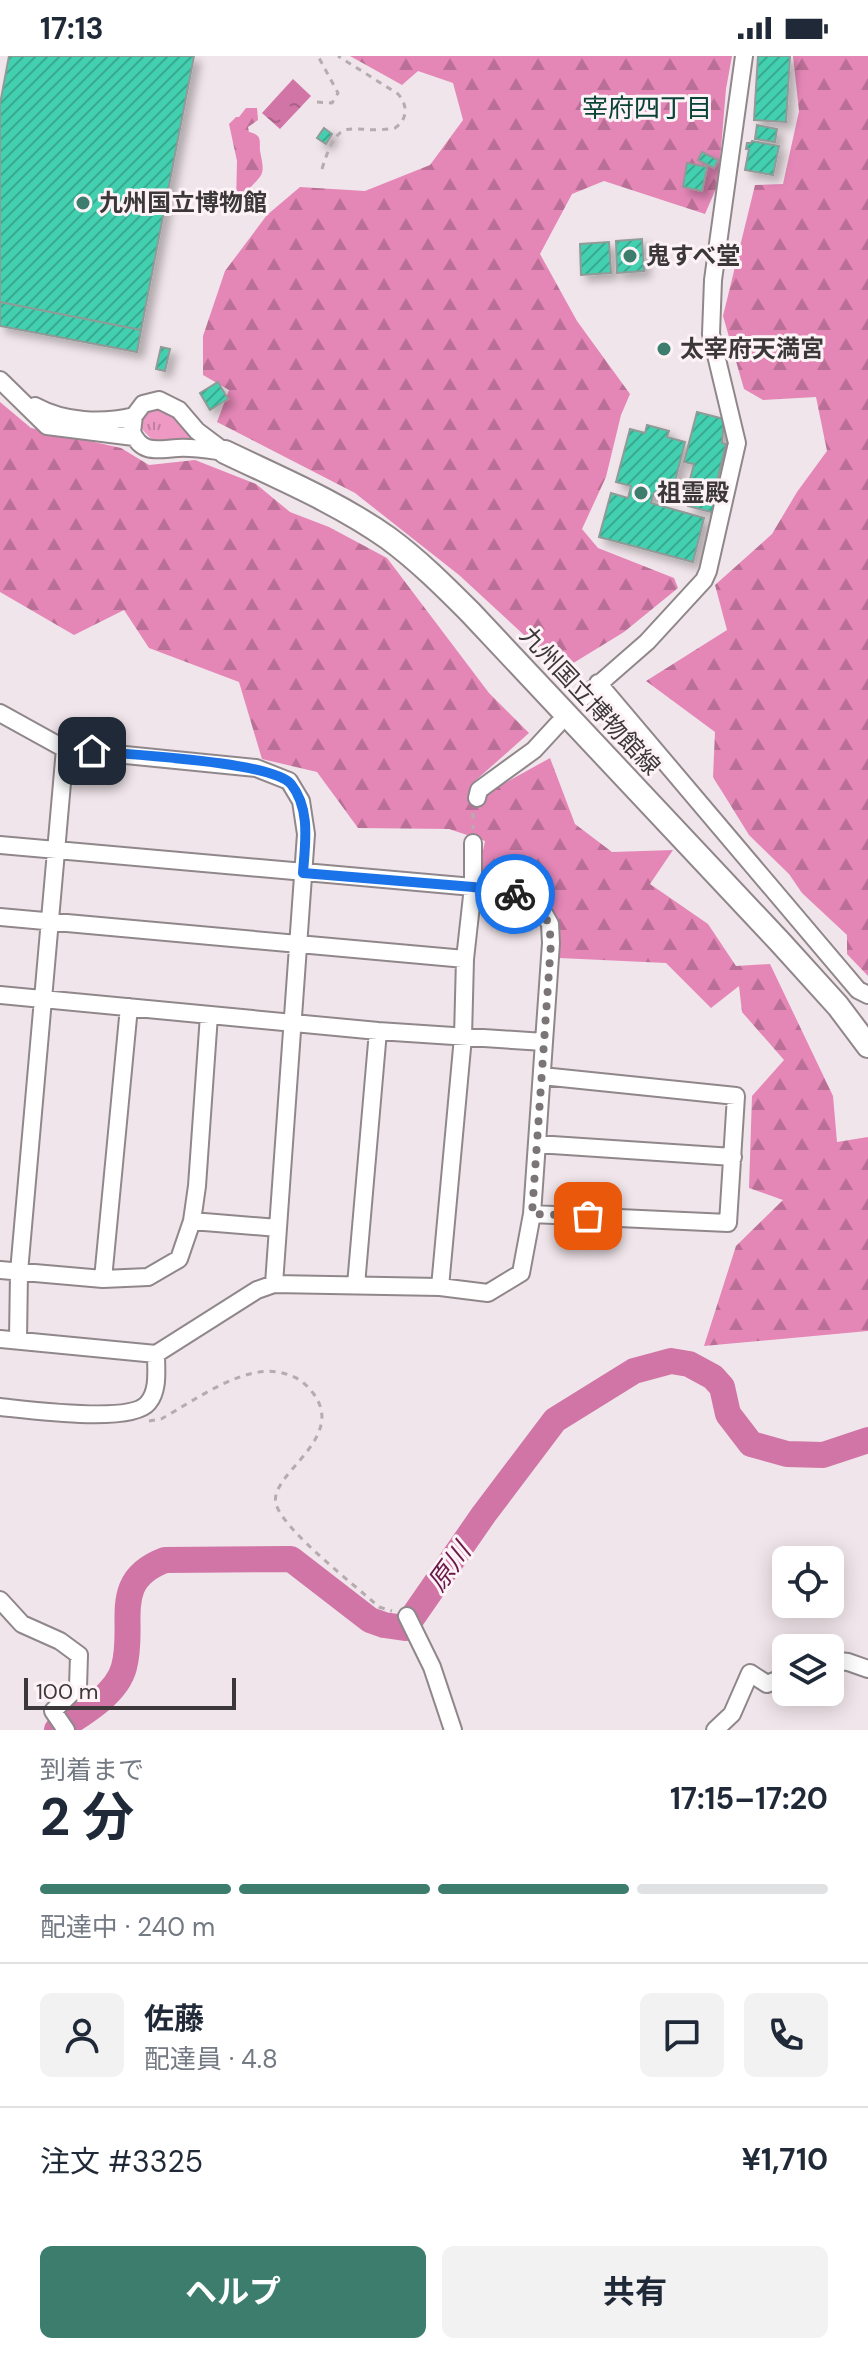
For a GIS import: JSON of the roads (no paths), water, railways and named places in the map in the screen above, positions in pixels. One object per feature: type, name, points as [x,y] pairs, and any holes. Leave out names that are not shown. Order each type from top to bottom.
[{"type":"main road","name":"九州国立博物館線","points":[[225,452],[337,508],[387,537],[430,572],[780,942],[838,1006],[868,1046]]},
{"type":"street","points":[[584,697],[647,642],[704,580],[708,571],[737,443],[711,334],[713,280],[744,56]]},
{"type":"street","points":[[0,380],[37,417],[52,427],[134,437]]},
{"type":"street","points":[[17,396],[56,416],[110,421],[134,416]]},
{"type":"street","points":[[150,401],[168,402],[197,431],[225,452],[177,448],[154,451],[134,437],[134,416],[143,404],[150,401]]},
{"type":"street","points":[[598,683],[858,990],[868,995]]},
{"type":"street","points":[[0,713],[65,749],[256,768],[289,781],[301,801],[306,834],[274,1284]]},
{"type":"street","points":[[477,798],[479,790],[534,750],[558,724]]},
{"type":"street","points":[[18,1340],[19,1272],[65,749]]},
{"type":"street","points":[[440,1287],[463,1037],[473,843]]},
{"type":"street","points":[[0,845],[473,887],[528,898],[541,908],[550,924],[551,943],[532,1214],[521,1273],[488,1293],[440,1287],[274,1284],[257,1290],[156,1354],[0,1339]]},
{"type":"street","points":[[0,917],[465,959]]},
{"type":"street","points":[[0,995],[378,1031],[544,1042]]},
{"type":"street","points":[[103,1279],[129,1007]]},
{"type":"street","points":[[0,1270],[103,1279],[148,1277],[179,1259],[192,1221],[197,1186],[209,1015]]},
{"type":"street","points":[[356,1285],[378,1031]]},
{"type":"street","points":[[532,1214],[728,1223],[733,1157],[736,1096],[542,1076]]},
{"type":"street","points":[[537,1144],[733,1157]]},
{"type":"street","points":[[192,1221],[278,1228]]},
{"type":"street","points":[[0,1407],[80,1414],[137,1411],[148,1404],[155,1391],[156,1354]]},
{"type":"street","points":[[0,1600],[22,1624],[60,1641],[79,1655],[78,1687],[53,1711],[62,1724]]},
{"type":"street","points":[[407,1616],[432,1667],[453,1730]]},
{"type":"street","points":[[844,1662],[868,1669]]},
{"type":"street","points":[[715,1730],[732,1714],[750,1673],[767,1684],[772,1682]]},
{"type":"water","points":[[293,79],[311,96],[280,129],[262,113]]},
{"type":"waterway","name":"原川","points":[[57,1730],[96,1704],[114,1687],[124,1667],[127,1651],[131,1591],[137,1579],[165,1560],[291,1559],[370,1620],[405,1628],[484,1514],[555,1420],[634,1371],[671,1361],[689,1364],[713,1377],[722,1387],[728,1414],[751,1444],[787,1454],[823,1455],[868,1440]]},
{"type":"place","name":"九州国立博物館","points":[[83,203]]},
{"type":"place","name":"鬼すべ堂","points":[[630,256]]},
{"type":"place","name":"太宰府天満宮","points":[[664,349]]},
{"type":"place","name":"祖霊殿","points":[[641,493]]},
{"type":"district","name":"宰府四丁目","points":[[647,108]]}]
